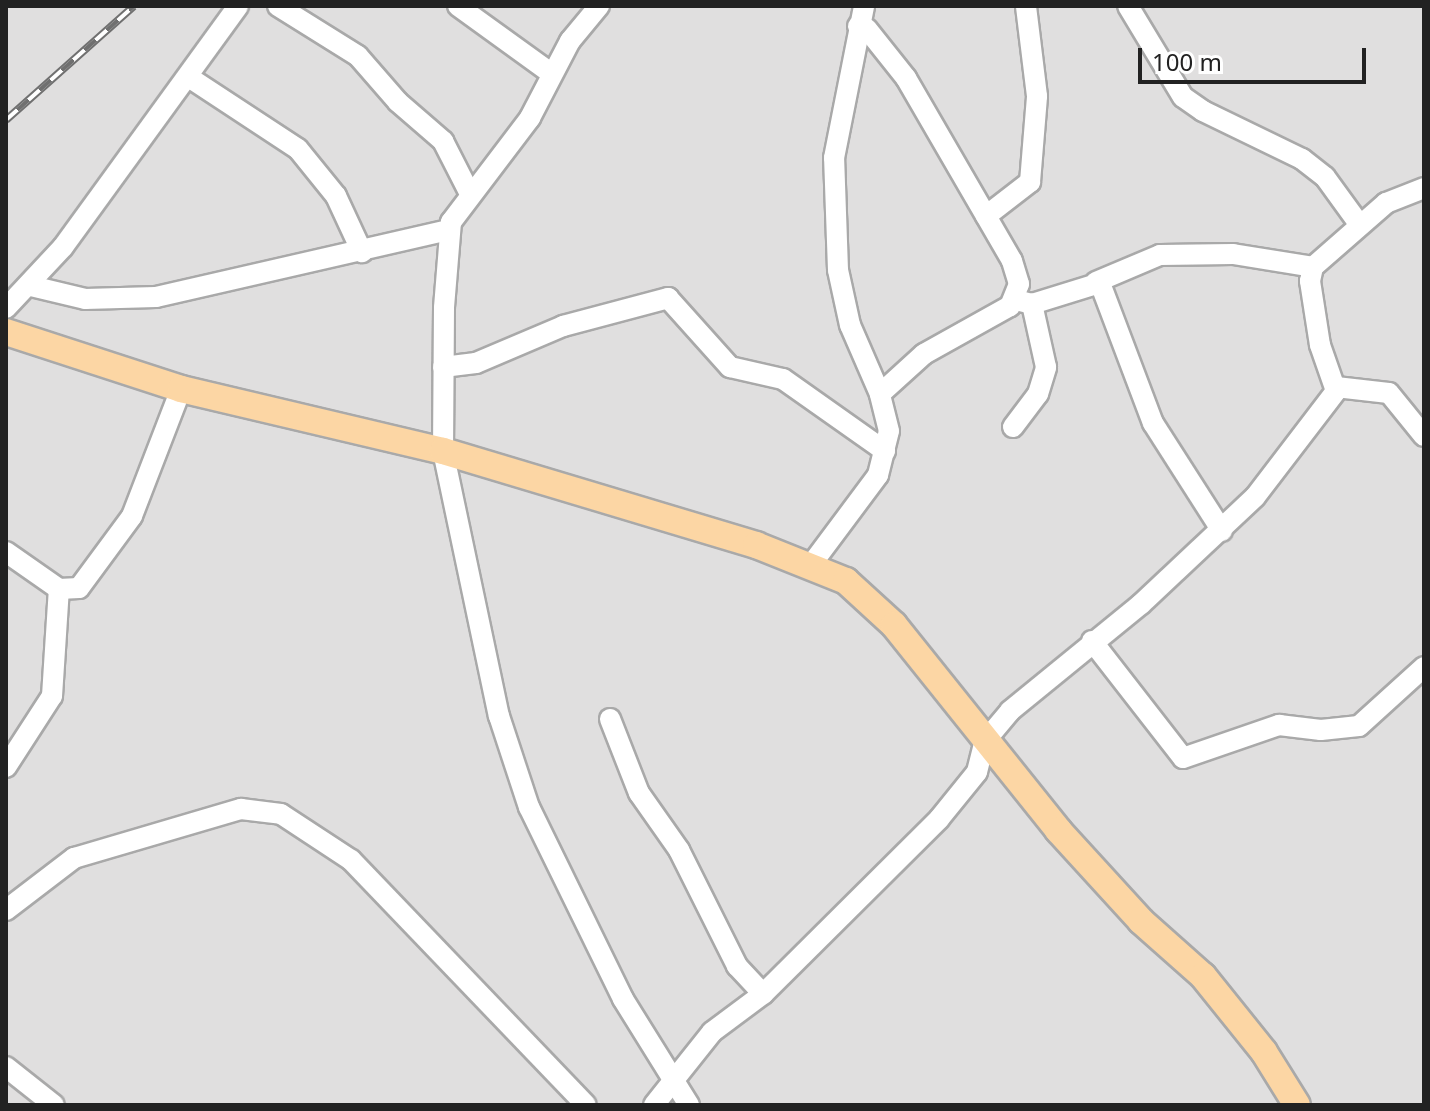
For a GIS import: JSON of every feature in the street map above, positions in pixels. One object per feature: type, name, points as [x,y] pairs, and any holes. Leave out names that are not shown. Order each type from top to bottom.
[{"type":"main road","points":[[6,332],[181,389],[443,451],[811,565],[846,581],[876,607],[985,741],[1141,921],[1203,976],[1264,1052],[1297,1105]]},
{"type":"street","points":[[6,308],[31,286],[190,78],[238,6]]},
{"type":"street","points":[[278,6],[358,56],[398,102],[443,141],[469,192]]},
{"type":"street","points":[[458,6],[551,73]]},
{"type":"street","points":[[599,6],[551,73],[530,118],[469,192],[448,230],[443,451],[499,716],[529,807],[623,999],[672,1084],[689,1105]]},
{"type":"street","points":[[811,565],[868,492],[885,451],[889,419],[850,325],[838,270],[834,158],[864,6]]},
{"type":"street","points":[[986,216],[1030,182],[1037,96],[1026,6]]},
{"type":"street","points":[[1128,6],[1183,97],[1203,111],[1302,159],[1325,177],[1359,224]]},
{"type":"street","points":[[858,26],[867,29],[906,78],[1012,261],[1046,367],[1038,394],[1013,427]]},
{"type":"street","points":[[190,78],[298,149],[336,196],[362,252]]},
{"type":"street","points":[[1336,387],[1320,345],[1310,281],[1313,267],[1386,203],[1424,188]]},
{"type":"street","points":[[31,286],[85,299],[156,297],[448,230]]},
{"type":"street","points":[[880,394],[924,354],[1024,302],[1096,282],[1160,255],[1233,254],[1313,267]]},
{"type":"street","points":[[1096,282],[1103,287],[1153,423],[1222,531]]},
{"type":"street","points":[[443,367],[476,363],[563,326],[668,298],[730,367],[783,379],[885,451]]},
{"type":"street","points":[[1336,387],[1389,393],[1424,436]]},
{"type":"street","points":[[654,1105],[712,1032],[763,994],[939,819],[977,772],[985,741],[1010,711],[1222,531],[1255,497],[1336,387]]},
{"type":"street","points":[[6,552],[59,589],[79,588],[132,516],[181,389]]},
{"type":"street","points":[[6,767],[52,696],[59,589]]},
{"type":"street","points":[[1092,641],[1183,758],[1279,725],[1321,730],[1359,726],[1424,667]]},
{"type":"street","points":[[610,719],[639,793],[679,850],[737,966],[763,994]]},
{"type":"street","points":[[6,910],[74,858],[241,809],[281,814],[351,860],[586,1105]]},
{"type":"street","points":[[6,1067],[54,1105]]},
{"type":"shaded area","points":[[6,6],[1424,6],[1424,1105],[6,1105]]},
{"type":"railway","points":[[6,120],[134,6]]}]
